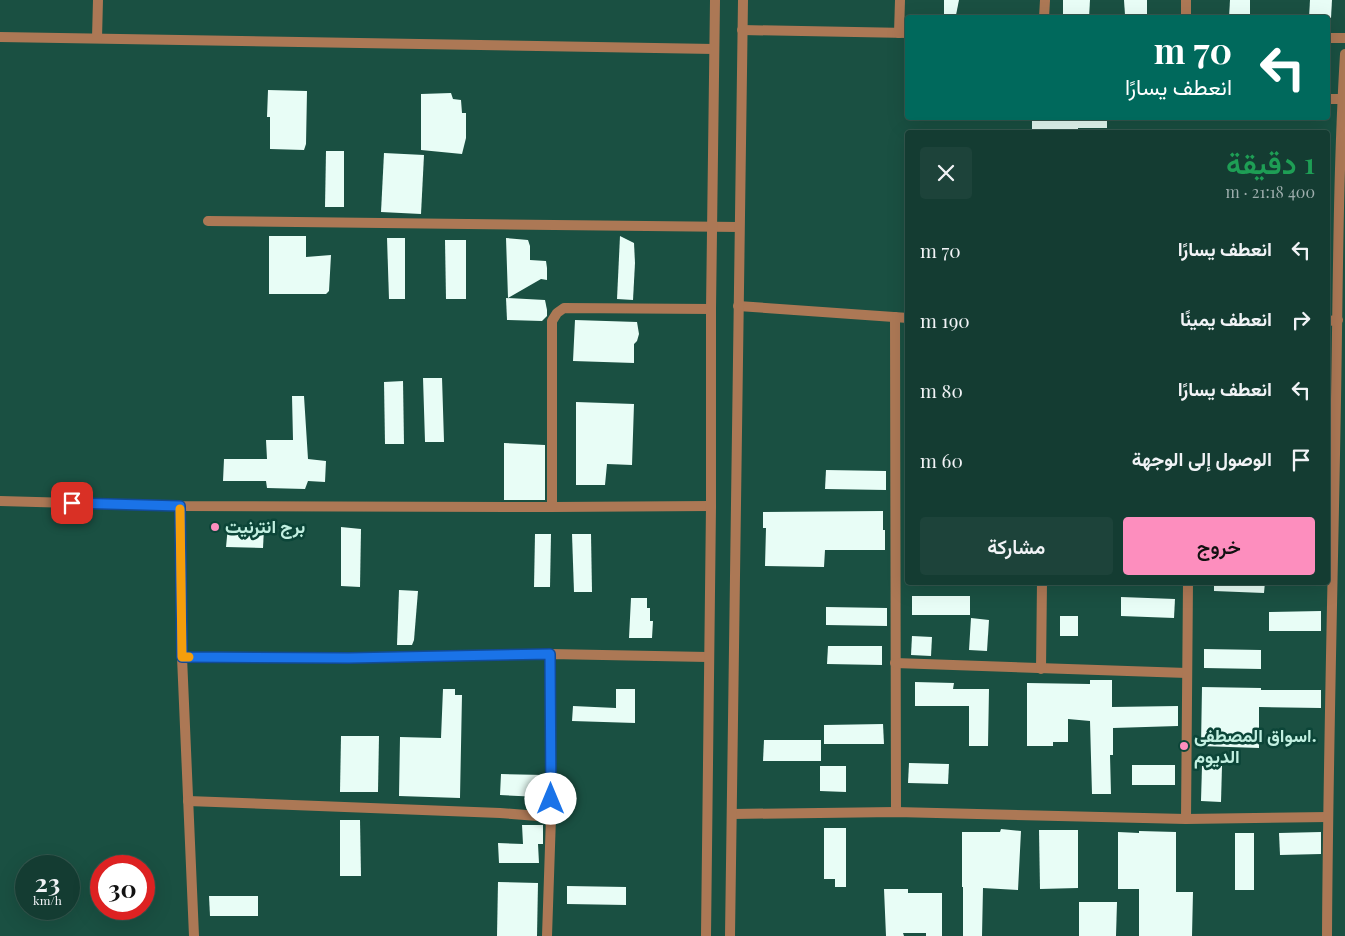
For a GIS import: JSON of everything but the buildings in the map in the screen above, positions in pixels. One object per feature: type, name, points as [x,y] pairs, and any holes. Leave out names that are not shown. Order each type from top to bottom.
[{"type":"street","points":[[97,38],[98,0]]},
{"type":"street","points":[[706,936],[715,0]]},
{"type":"street","points":[[730,936],[742,0]]},
{"type":"street","points":[[742,30],[903,33],[900,0]]},
{"type":"street","points":[[1044,15],[1045,0]]},
{"type":"street","points":[[1186,0],[1186,15]]},
{"type":"street","points":[[0,37],[714,49]]},
{"type":"street","points":[[1330,38],[1345,38]]},
{"type":"street","points":[[1327,936],[1333,320],[1341,237],[1342,99],[1345,54]]},
{"type":"street","points":[[1330,100],[1342,99]]},
{"type":"street","points":[[208,221],[739,227]]},
{"type":"street","points":[[738,306],[905,318]]},
{"type":"street","points":[[552,507],[552,322],[557,313],[564,308],[711,309]]},
{"type":"street","points":[[895,317],[896,812]]},
{"type":"street","points":[[0,501],[180,506],[711,506]]},
{"type":"street","points":[[180,506],[182,657],[194,936]]},
{"type":"street","points":[[1041,669],[1042,585]]},
{"type":"street","points":[[1186,819],[1188,585]]},
{"type":"street","points":[[182,657],[349,658],[550,654],[708,657]]},
{"type":"street","points":[[548,936],[551,817],[550,654]]},
{"type":"street","points":[[895,664],[1187,672]]},
{"type":"street","points":[[188,801],[500,812],[551,817]]},
{"type":"street","points":[[732,814],[896,812],[1186,819],[1328,817]]},
{"type":"slow traffic","points":[[180,509],[182,657],[189,657]]},
{"type":"place","name":"برج انترنيت","points":[[215,527]]},
{"type":"place","name":"اسواق المصطفى. الديوم","points":[[1184,746]]},
{"type":"route","points":[[72,503],[180,506],[182,657],[349,658],[550,654],[551,799]]}]
